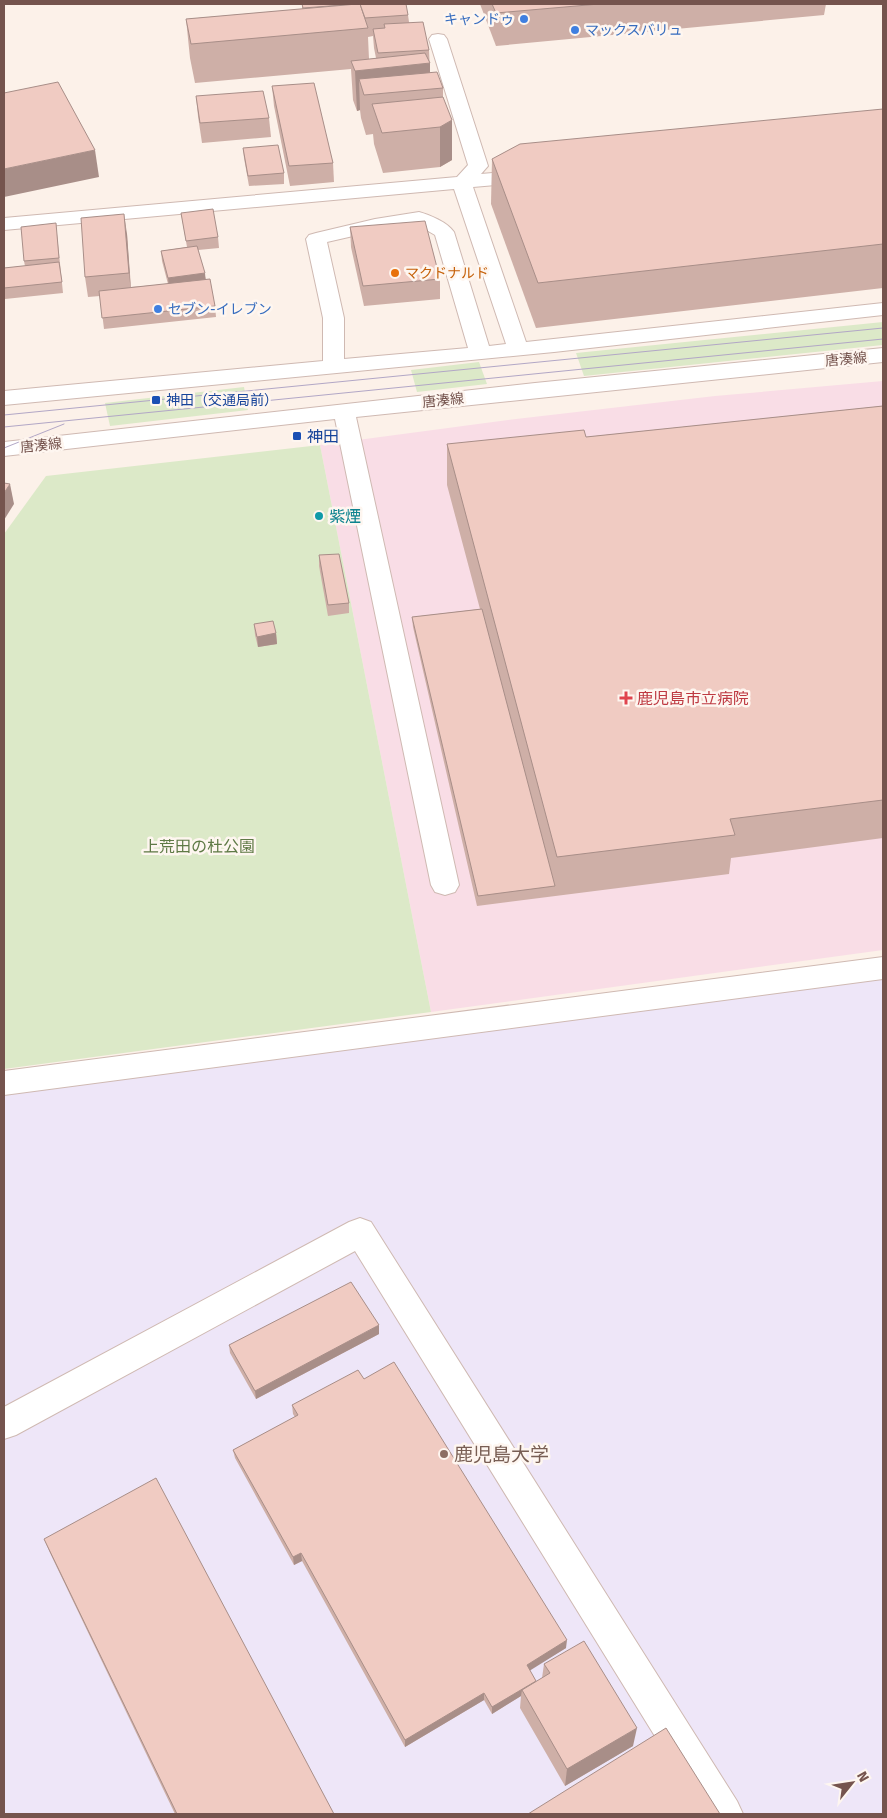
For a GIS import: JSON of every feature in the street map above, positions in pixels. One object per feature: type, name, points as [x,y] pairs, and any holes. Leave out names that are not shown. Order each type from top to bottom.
[{"type":"street","points":[[438,39],[478,166],[462,183]]},
{"type":"street","points":[[4,224],[544,174]]},
{"type":"street","points":[[462,183],[518,349]]},
{"type":"street","points":[[333,366],[336,349],[331,298],[316,239],[375,225],[419,218],[444,232],[480,352]]},
{"type":"street","points":[[4,398],[518,349],[780,322],[883,309]]},
{"type":"street","name":"唐湊線","points":[[4,449],[344,411],[883,355]]},
{"type":"street","points":[[344,411],[445,885]]},
{"type":"street","points":[[4,1083],[883,968]]},
{"type":"street","points":[[4,1424],[360,1232],[724,1814]]},
{"type":"shaded area","name":"鹿児島市立病院","points":[[883,381],[883,950],[431,1012],[320,445],[516,419],[715,396]]},
{"type":"shaded area","name":"鹿児島大学","points":[[883,976],[883,1814],[4,1814],[4,1093]]},
{"type":"green space","points":[[883,322],[883,345],[584,376],[576,353]]},
{"type":"green space","points":[[479,362],[487,384],[417,392],[411,370]]},
{"type":"green space","points":[[244,387],[248,410],[110,426],[105,403]]},
{"type":"green space","name":"上荒田の杜公園","points":[[320,445],[431,1012],[4,1069],[4,534],[46,476]]},
{"type":"building","points":[[302,4],[357,4],[303,8]]},
{"type":"building","points":[[360,4],[368,28],[191,44],[186,19]]},
{"type":"building","points":[[360,4],[406,4],[408,15],[365,18]]},
{"type":"building","points":[[492,4],[599,4],[496,13]]},
{"type":"building","points":[[423,22],[429,50],[378,53],[373,29],[385,28],[384,24]]},
{"type":"building","points":[[425,53],[430,63],[355,71],[351,61]]},
{"type":"building","points":[[437,72],[443,88],[364,95],[359,79]]},
{"type":"building","points":[[58,82],[95,150],[4,169],[4,93]]},
{"type":"building","points":[[314,83],[333,163],[289,166],[272,86]]},
{"type":"building","points":[[263,91],[269,118],[200,123],[196,96]]},
{"type":"building","points":[[443,97],[452,120],[440,127],[382,133],[372,104]]},
{"type":"building","points":[[883,109],[883,244],[538,283],[492,159],[520,144]]},
{"type":"building","points":[[278,145],[284,173],[248,176],[243,148]]},
{"type":"building","points":[[213,209],[218,237],[186,241],[181,213]]},
{"type":"building","points":[[124,214],[129,273],[85,277],[81,218]]},
{"type":"building","name":"マクドナルド","points":[[425,221],[440,279],[363,286],[350,227]]},
{"type":"building","points":[[56,223],[59,258],[24,261],[21,227]]},
{"type":"building","points":[[197,246],[205,273],[168,278],[161,251]]},
{"type":"building","points":[[59,262],[62,282],[4,288],[4,268]]},
{"type":"building","points":[[210,279],[215,306],[102,318],[99,291]]},
{"type":"building","points":[[883,406],[883,800],[730,819],[735,835],[557,857],[447,444],[584,430],[586,437]]},
{"type":"building","points":[[4,483],[10,484],[4,493]]},
{"type":"building","points":[[339,554],[349,603],[328,605],[319,555]]},
{"type":"building","points":[[482,609],[555,886],[478,896],[412,617]]},
{"type":"building","points":[[273,621],[276,633],[257,637],[254,624]]},
{"type":"building","points":[[351,1282],[379,1325],[255,1391],[229,1345]]},
{"type":"building","points":[[394,1362],[567,1640],[527,1665],[536,1681],[492,1707],[484,1693],[405,1740],[301,1553],[293,1557],[233,1450],[298,1415],[292,1405],[358,1370],[364,1379]]},
{"type":"building","points":[[156,1478],[334,1814],[177,1814],[44,1539]]},
{"type":"building","points":[[584,1641],[637,1728],[567,1769],[522,1690],[550,1673],[544,1664]]},
{"type":"building","points":[[666,1728],[720,1814],[528,1814]]},
{"type":"tram line","points":[[4,415],[883,328]]},
{"type":"tram line","points":[[4,427],[883,339]]},
{"type":"tram line","points":[[4,448],[64,424]]},
{"type":"place","name":"キャンドゥ","points":[[524,19]]},
{"type":"place","name":"マックスバリュ","points":[[575,30]]},
{"type":"place","name":"マクドナルド","points":[[395,273]]},
{"type":"place","name":"セブン-イレブン","points":[[158,309]]},
{"type":"place","name":"神田（交通局前）","points":[[156,400]]},
{"type":"place","name":"神田","points":[[297,436]]},
{"type":"place","name":"紫煙","points":[[319,516]]},
{"type":"place","name":"鹿児島市立病院","points":[[626,698]]},
{"type":"place","name":"鹿児島大学","points":[[444,1454]]}]
